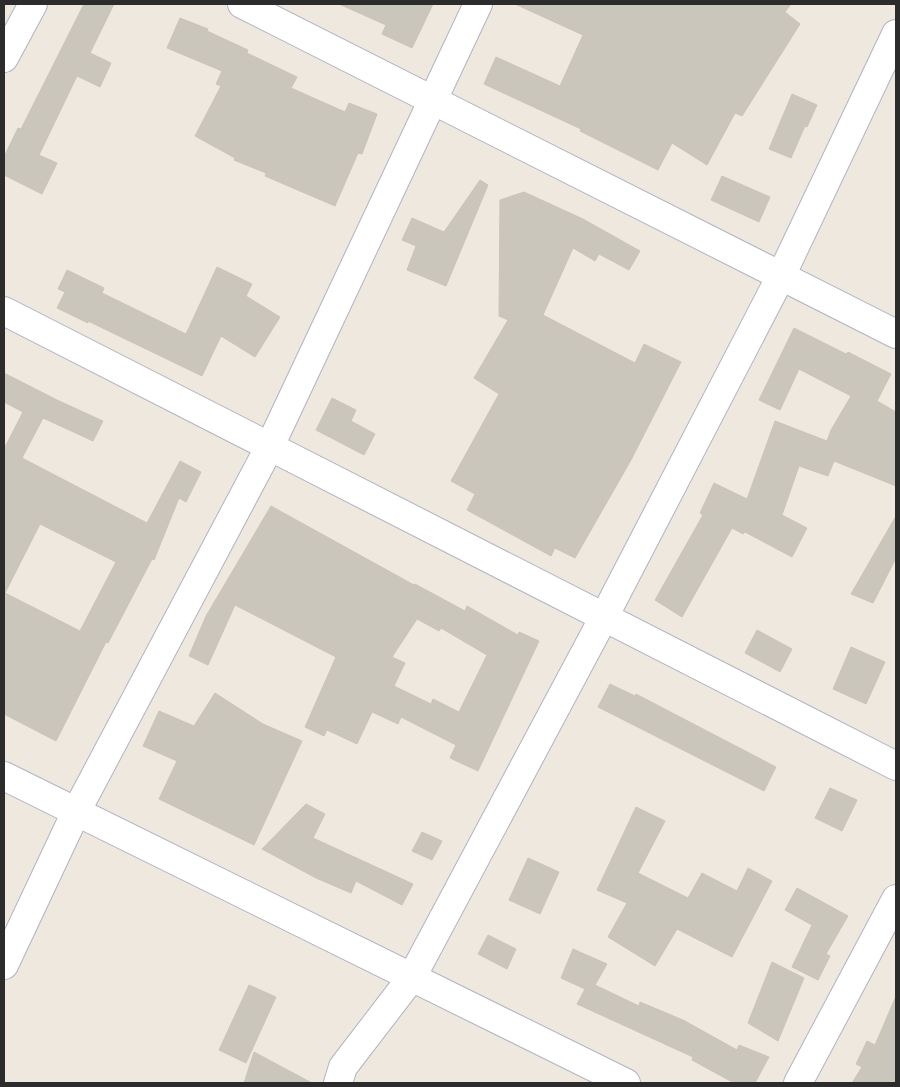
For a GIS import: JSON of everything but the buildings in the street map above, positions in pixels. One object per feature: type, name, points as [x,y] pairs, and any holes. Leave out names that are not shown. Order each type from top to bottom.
[{"type":"street","points":[[4,58],[34,4]]},
{"type":"street","points":[[242,4],[896,334]]},
{"type":"street","points":[[4,965],[76,812],[270,446],[478,4]]},
{"type":"street","points":[[338,1083],[343,1067],[412,977],[604,617],[781,276],[896,34]]},
{"type":"street","points":[[4,311],[896,766]]},
{"type":"street","points":[[4,776],[626,1083]]},
{"type":"street","points":[[798,1083],[896,899]]}]
